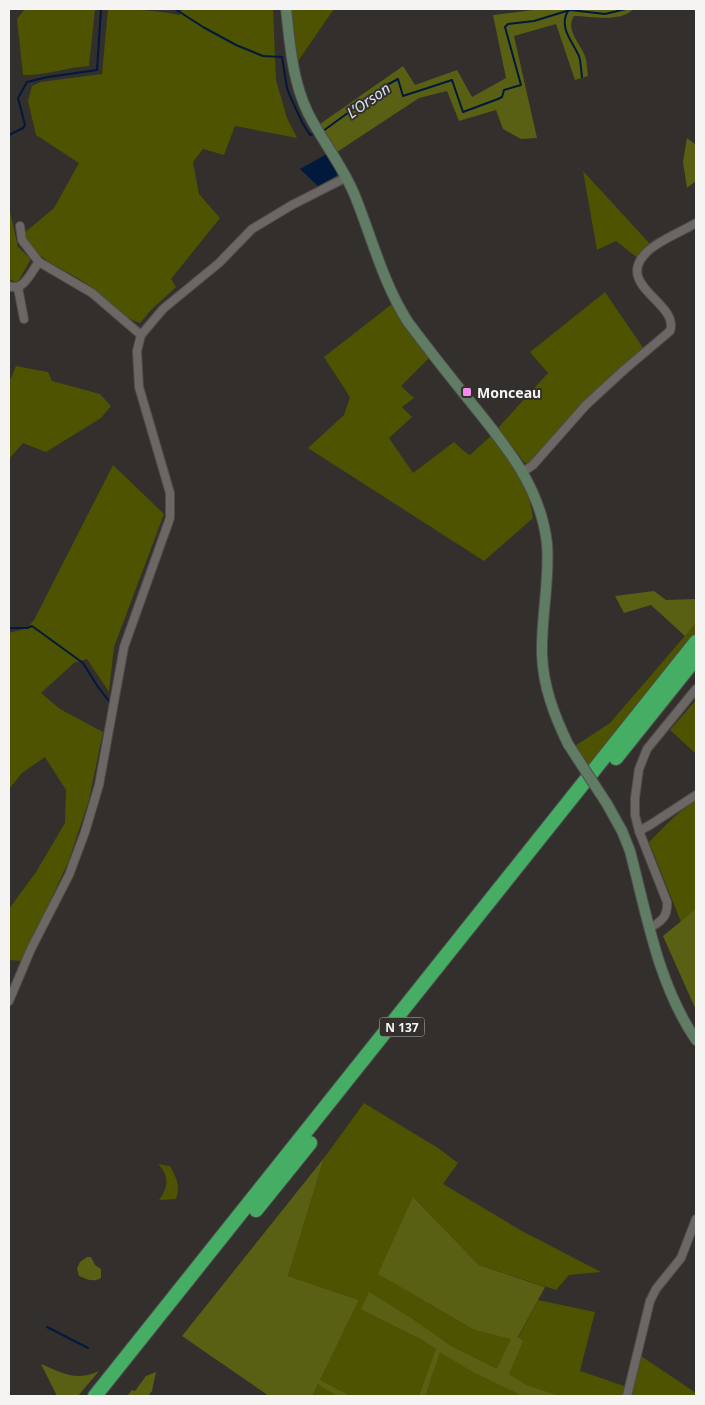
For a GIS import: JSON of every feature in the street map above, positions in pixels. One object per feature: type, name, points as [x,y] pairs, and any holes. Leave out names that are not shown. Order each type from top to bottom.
[{"type":"highway","name":"N 137","points":[[95,1396],[696,642]]},
{"type":"highway","name":"N 137","points":[[108,1396],[696,658]]},
{"type":"street","points":[[286,9],[293,70],[300,94],[308,113],[347,177],[394,301],[408,322],[505,444],[523,472],[537,501],[547,544],[542,652],[548,696],[557,722],[568,744],[622,831],[630,851],[664,977],[673,1002],[696,1040]]},
{"type":"street","points":[[9,1001],[32,949],[69,876],[85,832],[99,784],[124,647],[170,518],[170,493],[139,387],[137,350],[141,335],[163,309],[219,263],[252,229],[292,205],[347,177]]},
{"type":"street","points":[[523,472],[533,465],[586,405],[670,331],[670,319],[641,284],[638,270],[641,260],[648,251],[696,223]]},
{"type":"street","points":[[20,226],[22,240],[39,262],[92,293],[141,335]]},
{"type":"street","points":[[18,288],[39,262]]},
{"type":"street","points":[[9,286],[18,288]]},
{"type":"street","points":[[18,288],[24,319]]},
{"type":"street","points":[[650,928],[665,918],[668,912],[667,902],[639,831],[635,815],[635,798],[642,758],[647,749],[696,689]]},
{"type":"street","points":[[639,831],[696,794]]},
{"type":"street","points":[[627,1396],[650,1301],[656,1290],[681,1258],[696,1219]]},
{"type":"shaded area","points":[[25,9],[95,9],[89,66],[23,75],[17,19]]},
{"type":"shaded area","points":[[108,9],[144,10],[179,15],[183,9],[273,9],[276,80],[287,118],[297,138],[235,126],[224,155],[203,149],[193,162],[199,194],[220,218],[171,279],[176,287],[140,323],[120,312],[80,279],[46,260],[30,245],[23,234],[54,208],[79,163],[36,135],[28,101],[32,86],[41,82],[102,74]]},
{"type":"shaded area","points":[[291,9],[334,9],[298,61]]},
{"type":"shaded area","points":[[583,171],[651,245],[639,259],[616,241],[597,250]]},
{"type":"shaded area","points":[[9,207],[18,247],[31,259],[16,282],[9,279]]},
{"type":"shaded area","points":[[605,292],[644,349],[585,401],[530,463],[525,463],[498,428],[548,373],[530,352]]},
{"type":"shaded area","points":[[392,304],[429,358],[401,386],[414,398],[402,407],[412,417],[389,438],[413,473],[454,442],[470,455],[493,434],[511,460],[529,496],[533,518],[484,561],[308,448],[344,415],[350,397],[324,357]]},
{"type":"shaded area","points":[[16,366],[48,372],[52,381],[100,394],[111,406],[101,418],[46,452],[23,443],[9,459],[9,382]]},
{"type":"shaded area","points":[[113,465],[164,514],[114,647],[109,692],[87,659],[74,663],[41,693],[60,709],[103,732],[89,800],[68,863],[22,961],[9,960],[9,909],[36,872],[65,823],[66,790],[45,757],[22,773],[9,789],[9,633],[27,628],[34,620]]},
{"type":"shaded area","points":[[696,623],[696,635],[588,765],[575,746],[610,723]]},
{"type":"shaded area","points":[[696,700],[696,754],[670,730]]},
{"type":"shaded area","points":[[696,799],[696,909],[681,922],[649,842],[673,818]]},
{"type":"shaded area","points":[[364,1103],[438,1148],[458,1163],[443,1184],[522,1231],[601,1272],[569,1275],[556,1290],[479,1265],[413,1197],[517,1340],[538,1300],[595,1312],[580,1371],[627,1387],[624,1396],[312,1396],[359,1300],[288,1276],[324,1158]]},
{"type":"shaded area","points":[[158,1164],[170,1166],[178,1186],[176,1199],[159,1200],[166,1186],[166,1178]]},
{"type":"shaded area","points":[[641,1356],[696,1393],[696,1396],[631,1396]]},
{"type":"green space","points":[[541,9],[633,9],[621,16],[614,17],[574,16],[571,26],[572,31],[585,56],[588,76],[575,80],[556,24],[514,36],[537,138],[521,139],[503,129],[496,110],[459,121],[447,91],[419,98],[337,152],[320,124],[403,66],[415,85],[457,70],[472,97],[506,78],[493,15]]},
{"type":"green space","points":[[687,138],[696,145],[696,181],[687,188],[683,162]]},
{"type":"green space","points":[[654,591],[666,600],[696,599],[696,623],[685,636],[651,605],[624,613],[615,596]]},
{"type":"green space","points":[[696,909],[696,1010],[663,936]]},
{"type":"green space","points":[[324,1158],[288,1276],[359,1300],[320,1380],[350,1396],[337,1396],[318,1384],[312,1396],[269,1396],[182,1336]]},
{"type":"green space","points":[[413,1197],[479,1265],[545,1287],[518,1337],[523,1341],[509,1374],[526,1385],[559,1396],[523,1396],[471,1371],[440,1352],[425,1396],[419,1396],[436,1349],[421,1339],[361,1309],[369,1292],[451,1346],[497,1369],[511,1339],[475,1330],[378,1274]]},
{"type":"green space","points":[[87,1257],[91,1257],[95,1265],[101,1269],[101,1278],[93,1280],[79,1276],[77,1268],[80,1262]]},
{"type":"green space","points":[[41,1364],[76,1376],[99,1371],[78,1396],[57,1396]]},
{"type":"green space","points":[[156,1372],[152,1391],[148,1396],[127,1396],[132,1390],[135,1391],[146,1376]]},
{"type":"water","points":[[327,154],[338,173],[318,186],[300,169]]},
{"type":"waterway","name":"L’Orson","points":[[9,135],[25,125],[18,98],[27,82],[97,70],[101,9]]},
{"type":"waterway","name":"L’Orson","points":[[175,9],[236,45],[263,56],[282,57],[290,96],[310,135],[316,133]]},
{"type":"waterway","name":"L’Orson","points":[[323,131],[385,86],[398,79],[403,96],[452,80],[463,112],[498,99],[502,97],[504,90],[521,85],[505,27],[508,24],[534,21],[570,10],[605,14],[626,9]]},
{"type":"waterway","points":[[568,11],[565,17],[567,34],[579,56],[582,77]]},
{"type":"waterway","points":[[9,628],[27,628],[32,626],[83,663],[109,701]]},
{"type":"waterway","points":[[47,1327],[88,1348]]},
{"type":"place","name":"Monceau","points":[[467,392]]}]
